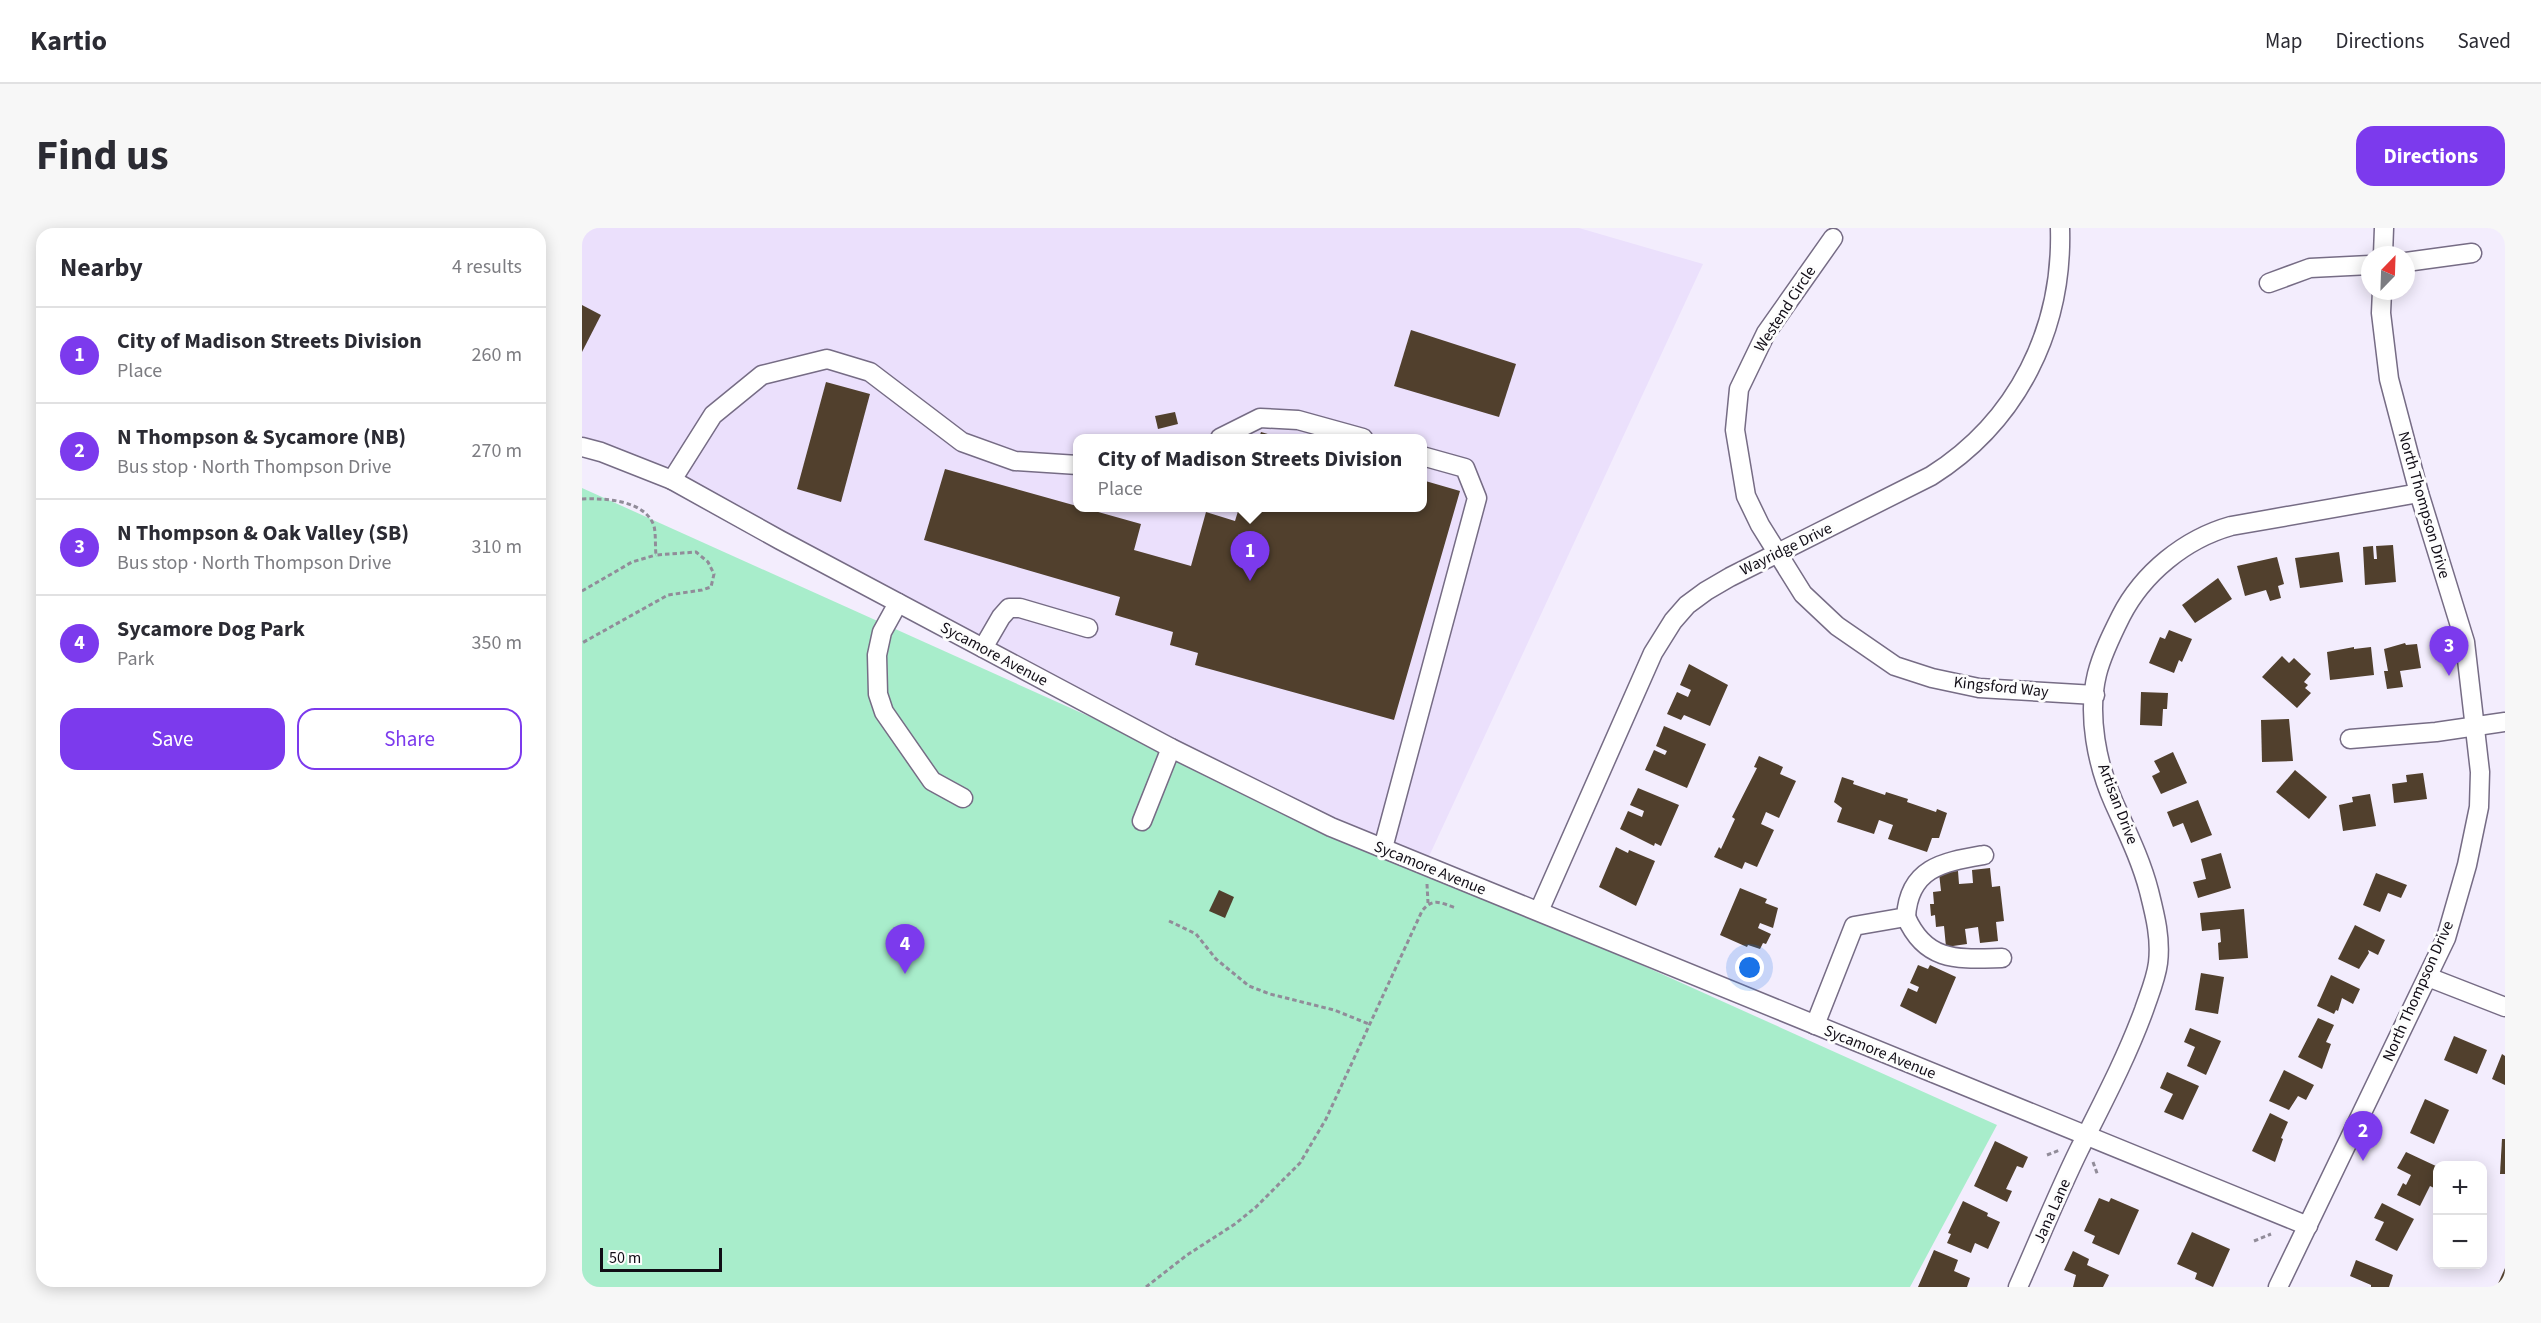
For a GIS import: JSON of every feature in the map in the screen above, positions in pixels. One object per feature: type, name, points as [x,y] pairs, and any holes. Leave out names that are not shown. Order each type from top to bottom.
[{"type":"street","name":"Wayridge Drive","points":[[1539,911],[1662,637],[1687,605],[1706,591],[1931,476],[1962,455],[1994,423],[2028,373],[2048,326],[2059,273],[2060,228]]},
{"type":"street","points":[[2383,246],[2384,228]]},
{"type":"street","name":"Westend Circle","points":[[1777,554],[1746,496],[1736,430],[1739,389],[1766,333],[1833,238]]},
{"type":"street","points":[[2415,261],[2472,252]]},
{"type":"street","points":[[2269,283],[2310,268],[2361,265]]},
{"type":"street","name":"North Thompson Drive","points":[[2278,1287],[2446,938],[2467,865],[2479,807],[2480,772],[2465,642],[2419,493],[2387,370],[2382,300]]},
{"type":"street","points":[[672,480],[713,415],[762,375],[827,359],[870,372],[962,442],[1015,461],[1073,465]]},
{"type":"street","points":[[1228,434],[1260,418],[1298,420],[1349,434]]},
{"type":"street","name":"Sycamore Avenue","points":[[582,447],[601,452],[672,480],[1171,748],[1331,827],[2308,1226]]},
{"type":"street","points":[[1383,848],[1477,498],[1465,468],[1427,457]]},
{"type":"street","name":"Artisan Drive","points":[[2086,1136],[2130,1048],[2154,980],[2159,946],[2155,913],[2145,877],[2113,800],[2100,762],[2095,731],[2095,695],[2098,672],[2129,601],[2144,582],[2187,546],[2231,526],[2419,493]]},
{"type":"street","name":"Kingsford Way","points":[[1777,554],[1803,594],[1837,626],[1895,666],[1932,678],[1979,688],[2095,695]]},
{"type":"street","points":[[898,603],[882,632],[877,655],[878,694],[884,712],[932,781],[963,798]]},
{"type":"street","points":[[983,648],[1001,617],[1009,608],[1020,608],[1088,628]]},
{"type":"street","points":[[2350,739],[2476,728],[2505,722]]},
{"type":"street","points":[[1142,821],[1171,748]]},
{"type":"street","points":[[1984,855],[1946,862],[1933,868],[1911,893],[1906,917],[1912,932],[1924,945],[1940,954],[1958,958],[2002,958]]},
{"type":"street","points":[[1815,1025],[1854,926],[1906,917]]},
{"type":"street","points":[[2428,977],[2505,1007]]},
{"type":"street","name":"Jana Lane","points":[[2018,1287],[2086,1136]]},
{"type":"path","points":[[582,499],[624,503],[645,513],[654,527],[656,555]]},
{"type":"path","points":[[582,591],[632,562],[656,555],[696,552],[708,562],[714,574],[711,587],[668,595],[632,612],[582,643]]},
{"type":"path","points":[[1146,1287],[1187,1255],[1235,1224],[1256,1207],[1300,1163],[1326,1119],[1422,911],[1428,903],[1434,901],[1456,908]]},
{"type":"path","points":[[1169,921],[1196,934],[1216,959],[1250,986],[1270,994],[1334,1010],[1369,1024]]},
{"type":"path","points":[[2047,1155],[2061,1149]]},
{"type":"path","points":[[2093,1162],[2098,1176]]},
{"type":"path","points":[[2254,1241],[2271,1234]]},
{"type":"shaded area","points":[[582,228],[1579,228],[1703,264],[1425,865],[1331,827],[780,540],[582,447]]},
{"type":"green space","points":[[582,488],[1997,1125],[1910,1287],[582,1287]]},
{"type":"building","points":[[582,305],[601,315],[582,352]]},
{"type":"building","points":[[1411,330],[1516,364],[1499,417],[1394,386]]},
{"type":"building","points":[[826,382],[870,394],[841,502],[797,489]]},
{"type":"building","points":[[1175,412],[1178,424],[1158,429],[1155,416]]},
{"type":"building","points":[[945,469],[1073,505],[1073,512],[1098,512],[1141,524],[1134,550],[1191,566],[1206,512],[1235,521],[1238,512],[1427,512],[1427,481],[1460,491],[1394,720],[1195,665],[1198,653],[1170,645],[1173,632],[1115,615],[1120,597],[924,540]]},
{"type":"building","points":[[2393,545],[2396,582],[2365,585],[2363,547],[2373,546],[2374,559],[2377,559],[2376,546]]},
{"type":"building","points":[[2339,552],[2343,582],[2300,588],[2295,558]]},
{"type":"building","points":[[2277,557],[2284,584],[2278,586],[2281,598],[2270,601],[2266,590],[2245,596],[2237,566]]},
{"type":"building","points":[[2218,578],[2232,599],[2195,623],[2182,605]]},
{"type":"building","points":[[2169,630],[2192,639],[2182,662],[2179,660],[2174,673],[2149,663],[2160,637],[2165,639]]},
{"type":"building","points":[[2405,643],[2406,645],[2417,644],[2421,668],[2400,671],[2403,687],[2387,689],[2384,671],[2388,671],[2384,649]]},
{"type":"building","points":[[2354,647],[2354,649],[2371,647],[2374,675],[2330,680],[2327,652]]},
{"type":"building","points":[[2282,656],[2289,663],[2294,658],[2311,674],[2304,682],[2308,685],[2305,688],[2311,693],[2297,708],[2262,677]]},
{"type":"building","points":[[1689,664],[1728,685],[1710,726],[1684,715],[1681,720],[1667,714],[1677,692],[1688,697],[1691,690],[1680,685]]},
{"type":"building","points":[[2141,692],[2168,693],[2167,709],[2163,709],[2162,726],[2140,725]]},
{"type":"building","points":[[2289,719],[2293,761],[2262,762],[2261,720]]},
{"type":"building","points":[[1664,726],[1706,744],[1687,788],[1645,770],[1654,750],[1665,755],[1667,751],[1656,746]]},
{"type":"building","points":[[2173,752],[2187,783],[2161,794],[2152,776],[2160,772],[2154,761]]},
{"type":"building","points":[[1759,756],[1783,767],[1780,774],[1796,781],[1779,818],[1766,812],[1761,824],[1774,830],[1757,867],[1745,862],[1742,869],[1714,857],[1719,847],[1721,849],[1735,819],[1732,817],[1757,768],[1754,767]]},
{"type":"building","points":[[2295,770],[2327,797],[2309,819],[2276,792]]},
{"type":"building","points":[[2423,773],[2427,799],[2394,803],[2392,784],[2407,782],[2406,775]]},
{"type":"building","points":[[1842,777],[1854,781],[1853,784],[1885,795],[1886,792],[1936,812],[1937,809],[1947,813],[1939,838],[1932,838],[1927,852],[1888,839],[1893,825],[1879,820],[1874,834],[1837,822],[1842,808],[1834,802]]},
{"type":"building","points":[[1638,788],[1679,805],[1661,846],[1655,843],[1654,846],[1620,829],[1628,811],[1642,817],[1644,811],[1630,805]]},
{"type":"building","points":[[2370,794],[2376,826],[2343,831],[2339,805],[2353,802],[2352,797]]},
{"type":"building","points":[[2198,800],[2212,835],[2191,843],[2183,823],[2173,827],[2167,812]]},
{"type":"building","points":[[1616,847],[1655,861],[1636,906],[1599,887]]},
{"type":"building","points":[[2221,853],[2231,888],[2198,898],[2193,882],[2206,879],[2201,859]]},
{"type":"building","points":[[1990,868],[1992,887],[2000,886],[2004,921],[1996,922],[1998,941],[1980,943],[1978,927],[1965,929],[1967,944],[1946,947],[1944,926],[1936,927],[1935,915],[1931,916],[1930,904],[1934,904],[1933,892],[1941,891],[1939,873],[1958,871],[1959,884],[1973,883],[1972,870]]},
{"type":"building","points":[[2376,873],[2407,885],[2401,898],[2388,893],[2380,912],[2363,905]]},
{"type":"building","points":[[1740,888],[1767,899],[1765,903],[1778,908],[1773,928],[1760,923],[1758,928],[1771,934],[1766,944],[1763,943],[1760,949],[1748,945],[1747,947],[1720,935]]},
{"type":"building","points":[[1219,890],[1234,897],[1225,918],[1209,911]]},
{"type":"building","points":[[2244,909],[2248,958],[2219,960],[2220,929],[2202,931],[2200,913]]},
{"type":"building","points":[[2355,925],[2385,940],[2378,955],[2368,950],[2369,953],[2359,969],[2338,959]]},
{"type":"building","points":[[1918,965],[1928,969],[1930,965],[1956,977],[1936,1024],[1900,1006],[1908,988],[1917,992],[1919,987],[1910,983]]},
{"type":"building","points":[[2201,973],[2224,977],[2218,1014],[2195,1010]]},
{"type":"building","points":[[2331,975],[2360,989],[2353,1004],[2342,998],[2338,1011],[2336,1010],[2334,1014],[2317,1006]]},
{"type":"building","points":[[2318,1018],[2334,1025],[2326,1042],[2331,1044],[2322,1069],[2298,1057]]},
{"type":"building","points":[[2190,1028],[2221,1041],[2206,1075],[2187,1066],[2195,1047],[2184,1042]]},
{"type":"building","points":[[2454,1036],[2487,1050],[2477,1074],[2444,1060]]},
{"type":"building","points":[[2502,1054],[2505,1056],[2505,1085],[2492,1079]]},
{"type":"building","points":[[2284,1070],[2314,1085],[2306,1100],[2298,1096],[2289,1110],[2269,1101]]},
{"type":"building","points":[[2167,1072],[2199,1086],[2183,1120],[2164,1112],[2173,1094],[2160,1088]]},
{"type":"building","points":[[2425,1099],[2449,1110],[2434,1144],[2410,1133]]},
{"type":"building","points":[[2270,1113],[2288,1122],[2275,1162],[2252,1151]]},
{"type":"building","points":[[2502,1139],[2505,1139],[2505,1174],[2500,1174]]},
{"type":"building","points":[[1995,1141],[2028,1157],[2023,1168],[2017,1166],[2006,1189],[2012,1191],[2007,1202],[1974,1186]]},
{"type":"building","points":[[2406,1152],[2433,1165],[2433,1188],[2430,1186],[2420,1206],[2397,1195],[2403,1183],[2406,1185],[2411,1175],[2397,1168]]},
{"type":"building","points":[[2099,1198],[2109,1202],[2111,1198],[2139,1210],[2119,1255],[2092,1243],[2095,1236],[2084,1231]]},
{"type":"building","points":[[1963,1201],[1988,1213],[1987,1216],[2000,1222],[1988,1249],[1975,1243],[1971,1253],[1947,1243],[1951,1234],[1948,1233]]},
{"type":"building","points":[[2382,1203],[2414,1219],[2397,1251],[2375,1240],[2384,1222],[2374,1218]]},
{"type":"building","points":[[2192,1232],[2230,1249],[2213,1287],[2195,1279],[2197,1273],[2177,1264]]},
{"type":"building","points":[[1934,1250],[1958,1260],[1954,1271],[1970,1278],[1967,1287],[1918,1287]]},
{"type":"building","points":[[2073,1251],[2089,1259],[2087,1265],[2109,1275],[2103,1287],[2073,1287],[2076,1275],[2064,1270]]},
{"type":"building","points":[[2356,1260],[2393,1275],[2389,1287],[2371,1287],[2350,1276]]},
{"type":"building","points":[[2505,1268],[2505,1287],[2497,1286]]},
{"type":"place","name":"City of Madison Streets Division","points":[[1250,581]]},
{"type":"place","name":"N Thompson & Oak Valley (SB)","points":[[2449,676]]},
{"type":"place","name":"Sycamore Dog Park","points":[[905,974]]},
{"type":"place","name":"N Thompson & Sycamore (NB)","points":[[2363,1161]]}]
